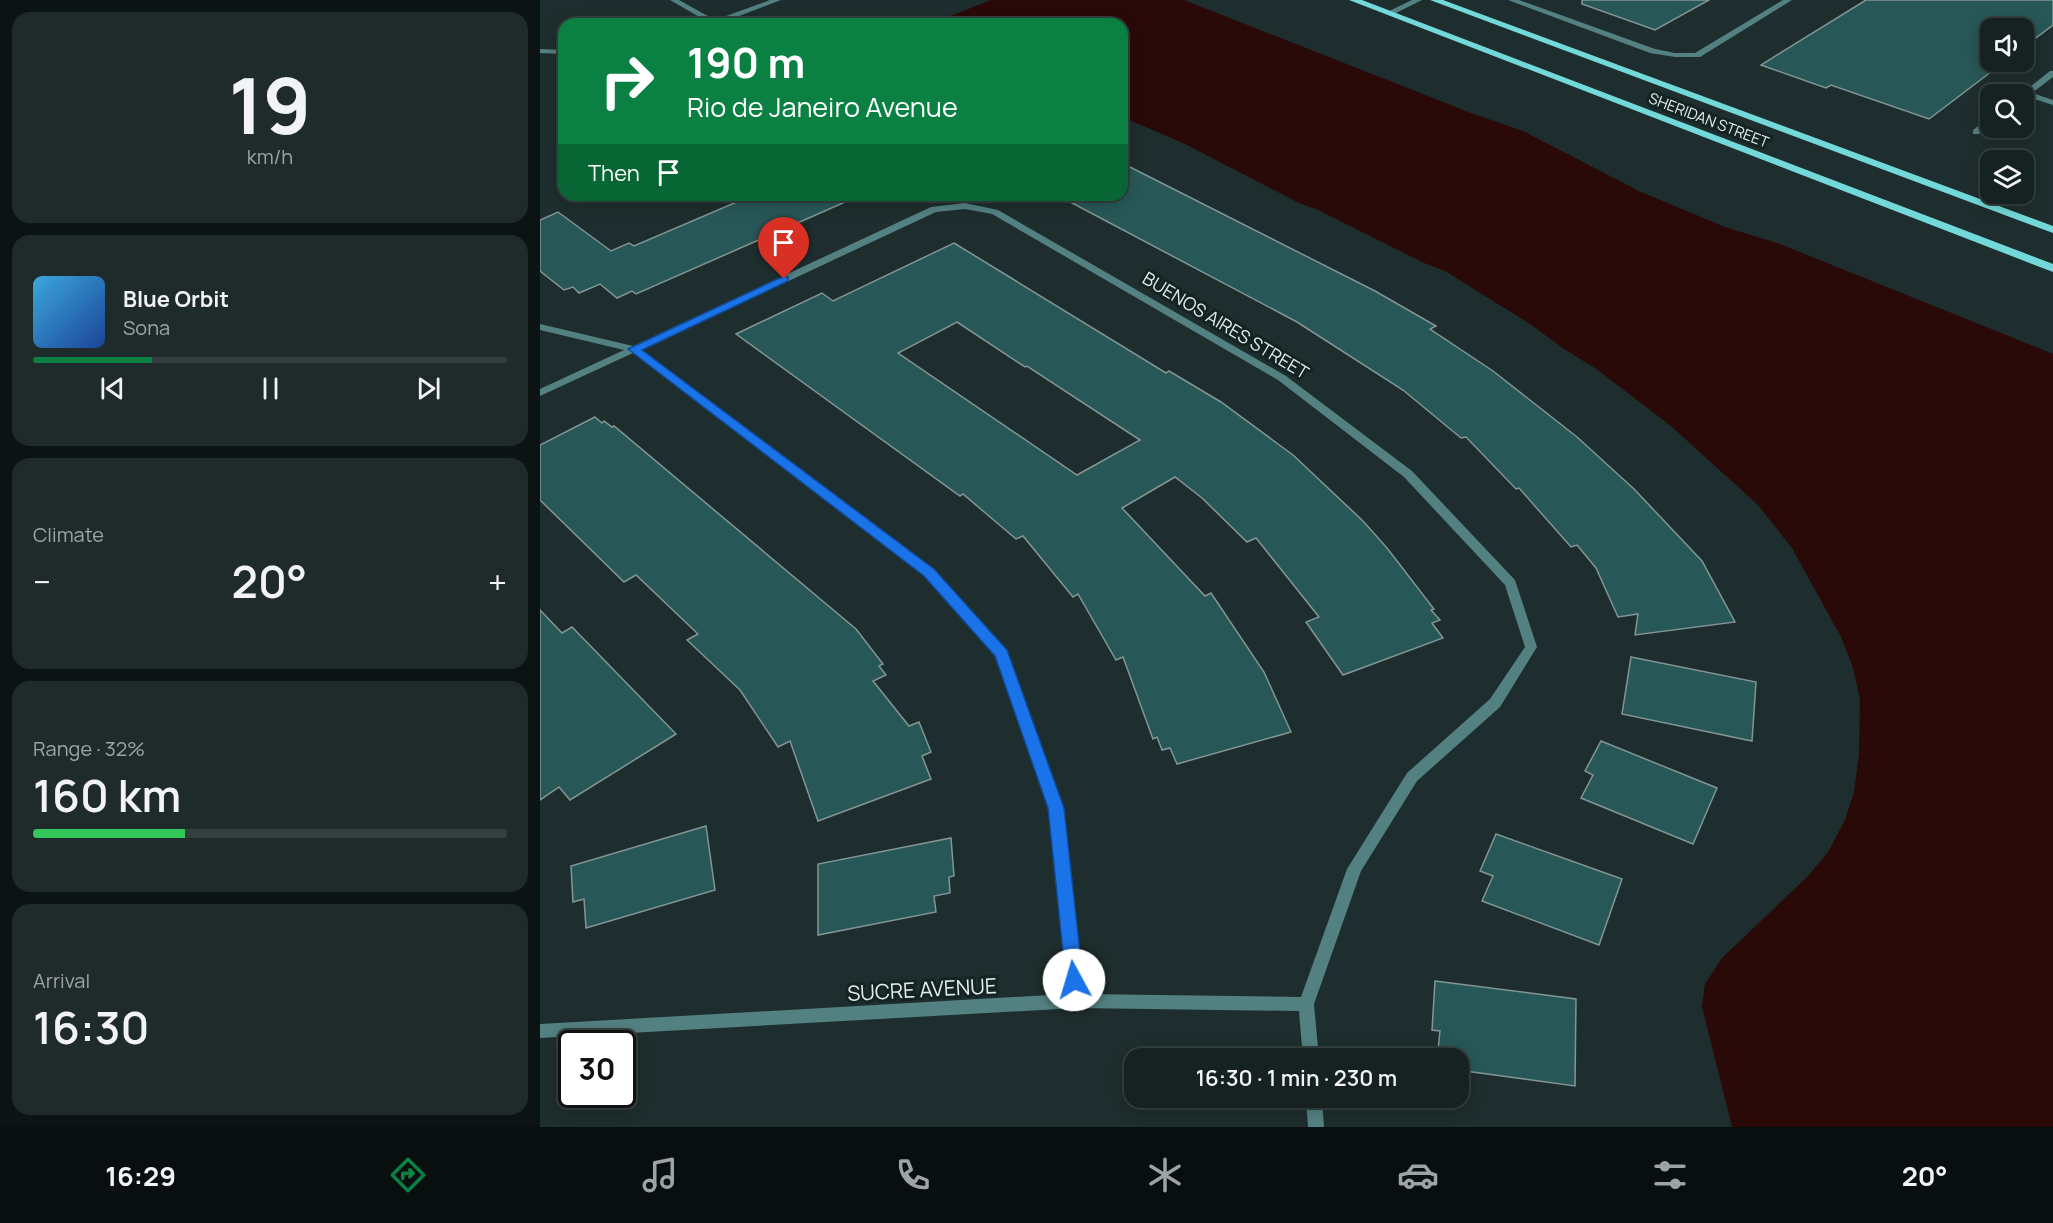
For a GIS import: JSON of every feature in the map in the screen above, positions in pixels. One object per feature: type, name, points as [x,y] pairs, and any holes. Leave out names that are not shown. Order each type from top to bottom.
[{"type":"main road","name":"SHERIDAN STREET","points":[[1354,0],[2053,268]]},
{"type":"main road","name":"SHERIDAN STREET","points":[[1435,0],[2053,230]]},
{"type":"street","points":[[674,0],[705,18]]},
{"type":"street","points":[[727,18],[777,0]]},
{"type":"street","points":[[1389,13],[1419,0]]},
{"type":"street","points":[[1512,0],[1653,51],[1674,55],[1697,55],[1788,0]]},
{"type":"street","points":[[540,51],[558,52]]},
{"type":"street","points":[[2034,88],[2053,73]]},
{"type":"street","points":[[2034,98],[2053,103]]},
{"type":"street","points":[[1976,132],[1980,129]]},
{"type":"street","name":"BUENOS AIRES STREET","points":[[634,349],[934,209],[965,206],[995,213],[1282,378],[1408,474],[1511,583],[1531,647],[1495,703],[1413,777],[1354,869],[1306,1005],[1310,1048]]},
{"type":"street","points":[[540,327],[634,349],[929,572],[1002,654],[1056,808],[1077,1001]]},
{"type":"street","points":[[540,393],[634,349]]},
{"type":"street","name":"SUCRE AVENUE","points":[[540,1031],[1077,1001],[1306,1005]]},
{"type":"street","points":[[1315,1108],[1316,1127]]},
{"type":"shaded area","points":[[991,0],[1184,0],[1471,113],[1523,131],[1639,191],[1725,227],[1780,244],[2053,354],[2053,1127],[1732,1127],[1702,1007],[1705,984],[1722,958],[1808,876],[1828,852],[1845,820],[1854,792],[1859,753],[1860,700],[1853,668],[1841,637],[1792,548],[1758,505],[1671,426],[1595,368],[1445,271],[1301,204],[1183,143],[1128,120],[1128,18],[945,18]]},
{"type":"building","points":[[1582,0],[1709,0],[1655,30],[1582,4]]},
{"type":"building","points":[[1866,0],[2053,0],[2053,25],[2034,39],[2034,18],[1980,18],[1980,72],[1991,72],[1929,119],[1831,85],[1826,88],[1761,65]]},
{"type":"building","points":[[1128,166],[1375,291],[1436,326],[1430,329],[1493,371],[1577,437],[1634,489],[1702,561],[1735,622],[1635,635],[1638,614],[1618,617],[1596,568],[1577,545],[1571,547],[1519,488],[1516,489],[1466,437],[1461,438],[1403,390],[1297,322],[1068,201],[1128,201]]},
{"type":"building","points":[[739,201],[847,201],[636,294],[632,291],[617,298],[600,284],[579,293],[573,287],[564,290],[540,271],[540,220],[558,212],[611,251],[629,243],[634,246]]},
{"type":"building","points":[[954,243],[1166,373],[1169,371],[1221,402],[1293,455],[1363,521],[1387,548],[1434,609],[1431,610],[1440,620],[1432,623],[1443,638],[1343,675],[1306,622],[1319,617],[1256,538],[1247,542],[1202,498],[1175,477],[1122,508],[1205,596],[1211,593],[1264,672],[1291,732],[1177,764],[1170,748],[1162,750],[1157,737],[1153,739],[1123,657],[1116,660],[1078,594],[1073,597],[1023,536],[1016,539],[963,494],[960,496],[736,334],[822,293],[833,301]],"holes":[[[957,322],[1025,367],[1027,366],[1140,440],[1077,475],[898,353]]]},
{"type":"building","points":[[595,417],[602,423],[604,421],[614,426],[856,629],[883,664],[879,666],[886,675],[873,681],[909,726],[919,722],[931,752],[922,756],[931,779],[818,821],[790,741],[778,747],[740,690],[687,640],[698,634],[636,575],[624,582],[540,500],[540,445]]},
{"type":"building","points":[[540,610],[562,633],[572,627],[676,734],[570,800],[559,787],[540,800]]},
{"type":"building","points":[[1631,657],[1756,682],[1752,741],[1622,714]]},
{"type":"building","points":[[1601,741],[1717,788],[1693,844],[1581,798],[1593,775],[1585,771]]},
{"type":"building","points":[[706,826],[715,890],[586,928],[584,899],[573,902],[571,866]]},
{"type":"building","points":[[1496,834],[1622,879],[1599,945],[1482,901],[1493,876],[1480,871]]},
{"type":"building","points":[[951,838],[954,876],[949,877],[950,893],[934,896],[936,912],[818,935],[818,864]]},
{"type":"building","points":[[1435,981],[1576,999],[1575,1086],[1469,1072],[1469,1048],[1438,1048],[1440,1031],[1432,1030]]},
{"type":"route","points":[[784,279],[634,349],[929,572],[1002,654],[1056,808],[1074,980]]}]
